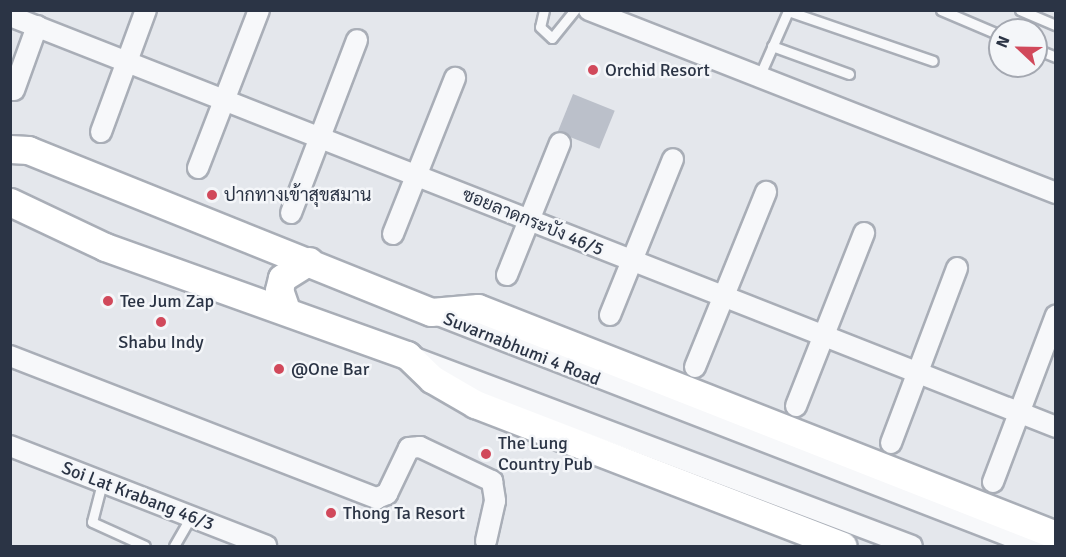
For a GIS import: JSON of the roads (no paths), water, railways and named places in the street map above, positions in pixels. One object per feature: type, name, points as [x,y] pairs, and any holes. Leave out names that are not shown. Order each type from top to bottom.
[{"type":"street","points":[[101,132],[146,10]]},
{"type":"street","points":[[198,168],[259,10]]},
{"type":"street","points":[[589,10],[1056,193]]},
{"type":"street","name":"ซอยลาดกระบัง 46/5","points":[[10,16],[226,99],[823,339],[1056,427]]},
{"type":"street","points":[[14,90],[37,26]]},
{"type":"street","points":[[291,213],[357,40]]},
{"type":"street","points":[[393,234],[455,78]]},
{"type":"street","points":[[507,274],[560,143]]},
{"type":"street","name":"Suvarnabhumi 4 Road","points":[[16,145],[669,406],[1035,546]]},
{"type":"street","points":[[610,315],[673,159]]},
{"type":"street","points":[[695,367],[766,192]]},
{"type":"street","points":[[10,202],[105,247]]},
{"type":"street","points":[[10,220],[105,247],[286,310],[912,546]]},
{"type":"street","points":[[796,406],[864,233]]},
{"type":"street","points":[[286,310],[279,290],[282,278],[309,261]]},
{"type":"street","points":[[891,443],[957,268]]},
{"type":"street","points":[[431,312],[478,308],[1056,535]]},
{"type":"street","points":[[993,482],[1056,315]]},
{"type":"street","points":[[407,355],[432,379],[476,404],[843,546]]},
{"type":"street","points":[[10,356],[377,498],[387,494],[409,448],[420,447],[483,472],[492,481],[495,501],[486,541]]},
{"type":"street","name":"Soi Lat Krabang 46/3","points":[[10,446],[266,546]]},
{"type":"lane","points":[[544,10],[540,27],[552,38],[575,10]]},
{"type":"lane","points":[[941,10],[988,30]]},
{"type":"lane","points":[[1020,10],[1056,25]]},
{"type":"lane","points":[[759,77],[788,11],[933,61]]},
{"type":"lane","points":[[772,46],[849,74]]},
{"type":"lane","points":[[102,483],[92,522],[145,546]]},
{"type":"lane","points":[[174,546],[191,517]]},
{"type":"place","name":"Orchid Resort","points":[[593,70]]},
{"type":"place","name":"ปากทางเข้าสุขสมาน","points":[[212,195]]},
{"type":"place","name":"Tee Jum Zap","points":[[108,301]]},
{"type":"place","name":"Shabu Indy","points":[[161,322]]},
{"type":"place","name":"@One Bar","points":[[279,369]]},
{"type":"place","name":"The Lung Country Pub","points":[[486,454]]},
{"type":"place","name":"Thong Ta Resort","points":[[331,513]]}]
